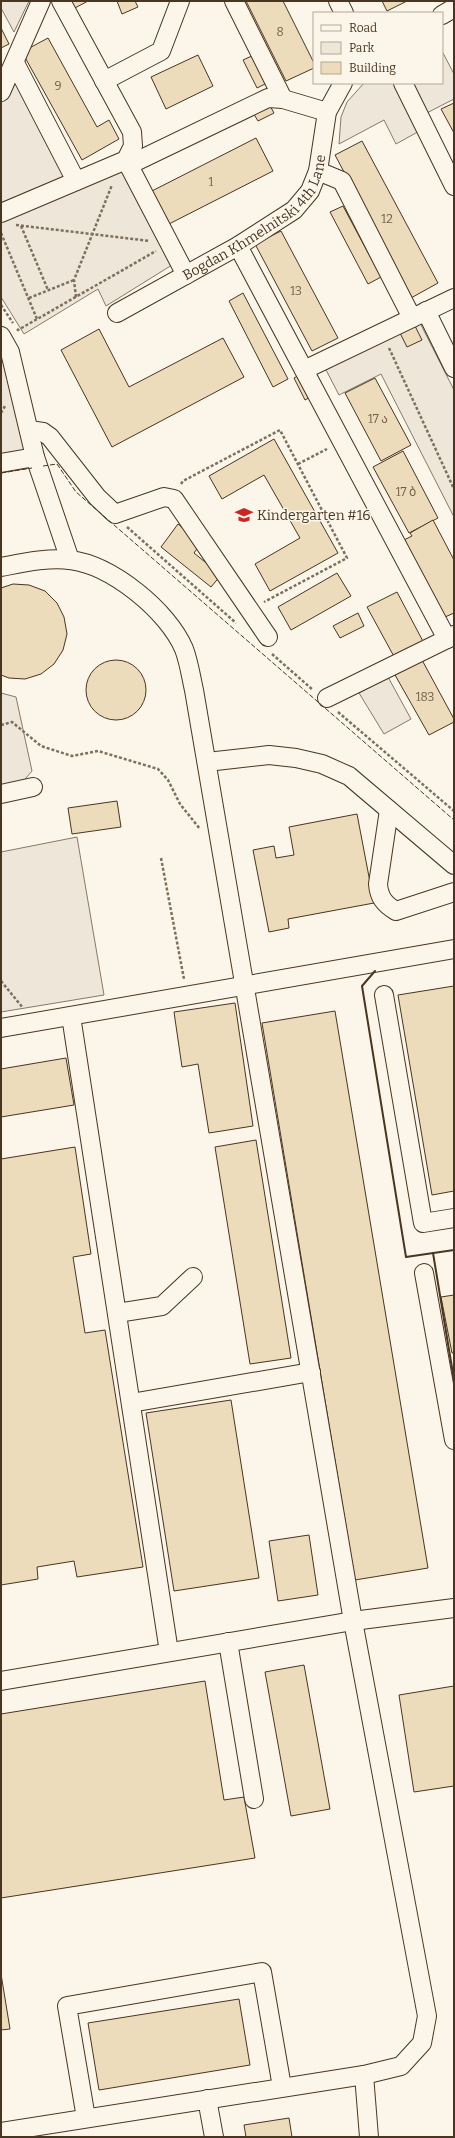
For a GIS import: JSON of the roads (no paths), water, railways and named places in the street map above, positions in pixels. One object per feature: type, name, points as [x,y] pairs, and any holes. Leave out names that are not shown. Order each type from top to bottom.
[{"type":"street","points":[[1,92],[41,1]]},
{"type":"street","points":[[61,1],[132,132],[132,146],[125,162]]},
{"type":"street","points":[[104,81],[162,51],[180,1]]},
{"type":"street","points":[[234,1],[282,100]]},
{"type":"street","points":[[338,1],[344,12]]},
{"type":"street","points":[[443,14],[454,8]]},
{"type":"street","points":[[15,63],[76,181]]},
{"type":"street","name":"Bogdan Khmelnitski 4th Lane","points":[[117,313],[238,246],[294,210],[310,190],[318,171],[326,112],[342,84]]},
{"type":"street","points":[[403,84],[454,186]]},
{"type":"street","points":[[1,213],[125,162],[268,98],[282,100],[326,112]]},
{"type":"street","points":[[125,162],[186,275]]},
{"type":"street","points":[[318,171],[342,181],[419,314],[454,368]]},
{"type":"street","points":[[238,246],[341,441],[450,637],[326,700]]},
{"type":"street","points":[[304,370],[454,298]]},
{"type":"street","points":[[1,336],[10,352],[35,457],[70,560]]},
{"type":"street","points":[[29,430],[43,432],[50,437],[97,497],[115,514],[164,497],[174,499],[249,610],[267,643]]},
{"type":"street","points":[[1,463],[35,457]]},
{"type":"street","points":[[1,567],[33,561],[70,560],[100,569],[129,587],[167,621],[184,649],[194,690],[207,762],[353,1621],[427,2016],[422,2043],[401,2066],[364,2074],[1,2132]]},
{"type":"street","points":[[207,762],[269,755],[296,758],[322,764],[349,776],[454,865]]},
{"type":"street","points":[[1,794],[33,787]]},
{"type":"street","points":[[389,810],[378,884],[378,894],[386,905],[396,911],[454,892]]},
{"type":"street","points":[[1,1028],[454,949]]},
{"type":"street","points":[[384,995],[423,1223],[454,1218]]},
{"type":"street","points":[[71,1016],[169,1652]]},
{"type":"street","points":[[424,1273],[454,1440]]},
{"type":"street","points":[[117,1313],[162,1306],[193,1277]]},
{"type":"street","points":[[131,1403],[311,1372]]},
{"type":"street","points":[[1,1681],[353,1621],[454,1608]]},
{"type":"street","points":[[228,1642],[254,1799]]},
{"type":"street","points":[[86,2118],[67,2006],[262,1972],[282,2087]]},
{"type":"street","points":[[364,2074],[369,2137]]},
{"type":"street","points":[[207,2099],[214,2137]]},
{"type":"place","name":"Kindergarten #16","points":[[244,515]]}]
